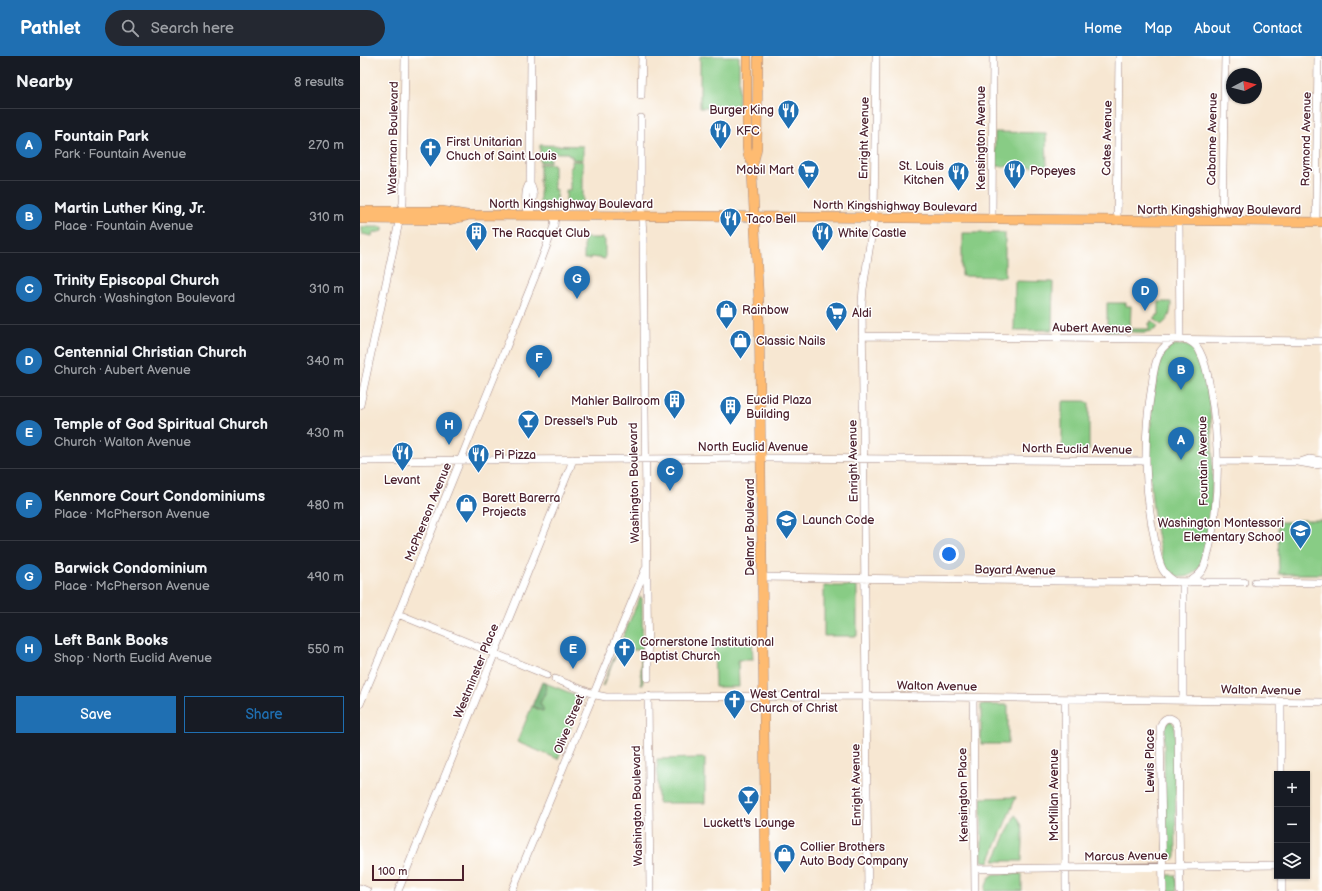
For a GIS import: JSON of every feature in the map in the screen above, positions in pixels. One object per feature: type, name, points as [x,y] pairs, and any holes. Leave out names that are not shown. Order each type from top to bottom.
[{"type":"main road","name":"Delmar Boulevard","points":[[748,56],[747,147],[748,155],[752,163],[759,296],[766,891]]},
{"type":"main road","name":"Delmar Boulevard","points":[[752,163],[757,147],[758,56]]},
{"type":"main road","name":"North Kingshighway Boulevard","points":[[360,210],[448,220],[467,215],[555,215],[1319,222]]},
{"type":"main road","name":"North Kingshighway Boulevard","points":[[360,219],[400,215]]},
{"type":"street","name":"Waterman Boulevard","points":[[360,405],[403,200],[405,56]]},
{"type":"street","points":[[529,215],[533,204],[533,187],[530,183],[531,56]]},
{"type":"street","points":[[641,96],[642,56]]},
{"type":"street","name":"Enright Avenue","points":[[868,891],[862,303],[874,218],[876,56]]},
{"type":"street","name":"Kensington Avenue","points":[[992,219],[993,56]]},
{"type":"street","name":"Cates Avenue","points":[[1117,221],[1118,56]]},
{"type":"street","name":"Cabanne Avenue","points":[[1222,222],[1225,56]]},
{"type":"street","name":"Raymond Avenue","points":[[1318,56],[1319,222]]},
{"type":"street","name":"Washington Boulevard","points":[[641,118],[648,678]]},
{"type":"street","name":"McPherson Avenue","points":[[360,701],[398,614],[543,256],[554,226],[555,215]]},
{"type":"street","points":[[1179,221],[1177,340],[1167,344],[1159,354],[1153,376],[1148,413],[1146,460],[1150,520],[1158,558],[1164,572],[1168,576],[1183,582],[1183,700]]},
{"type":"street","name":"Aubert Avenue","points":[[862,336],[1322,341]]},
{"type":"street","name":"Fountain Avenue","points":[[1183,582],[1198,575],[1202,570],[1209,547],[1214,516],[1217,461],[1214,414],[1206,368],[1200,350],[1188,340]]},
{"type":"street","name":"North Euclid Avenue","points":[[360,461],[762,458],[1146,460]]},
{"type":"street","name":"Westminster Place","points":[[398,891],[573,459]]},
{"type":"street","points":[[1217,461],[1298,462],[1310,464],[1322,462]]},
{"type":"street","name":"Olive Street","points":[[512,891],[647,566]]},
{"type":"street","name":"Bayard Avenue","points":[[762,577],[1244,582]]},
{"type":"street","points":[[1256,582],[1322,583]]},
{"type":"street","points":[[398,614],[547,675]]},
{"type":"street","name":"Walton Avenue","points":[[555,679],[593,694],[606,697],[866,696],[1322,702]]},
{"type":"street","name":"Washington Boulevard","points":[[648,696],[650,891]]},
{"type":"street","name":"Kensington Place","points":[[973,698],[975,891]]},
{"type":"street","name":"McMillan Avenue","points":[[1065,699],[1066,891]]},
{"type":"street","points":[[1281,702],[1281,771]]},
{"type":"street","name":"Lewis Place","points":[[1163,891],[1160,730],[1164,719],[1170,718],[1175,721],[1178,729],[1180,891]]},
{"type":"street","name":"Marcus Avenue","points":[[975,869],[1274,865]]},
{"type":"street","points":[[1282,880],[1282,891]]},
{"type":"street","points":[[360,888],[367,891]]},
{"type":"green space","points":[[700,56],[739,56],[739,108],[700,108]]},
{"type":"green space","points":[[995,132],[1046,133],[1047,167],[995,166]]},
{"type":"green space","points":[[540,145],[583,146],[583,160],[572,159],[572,156],[569,156],[568,153],[550,153],[550,162],[540,162]]},
{"type":"green space","points":[[572,161],[583,161],[583,203],[566,203],[566,190],[570,190],[570,167],[572,167]]},
{"type":"green space","points":[[540,164],[554,164],[554,190],[557,190],[556,203],[540,203]]},
{"type":"green space","points":[[362,227],[383,227],[383,231],[373,233],[372,236],[362,234]]},
{"type":"green space","points":[[962,233],[1005,233],[1005,277],[962,276]]},
{"type":"green space","points":[[586,238],[602,238],[605,240],[605,259],[591,257],[591,259],[584,259],[584,240]]},
{"type":"green space","points":[[1015,281],[1053,282],[1052,330],[1014,330]]},
{"type":"green space","points":[[1159,302],[1171,302],[1169,315],[1161,325],[1154,318],[1159,315]]},
{"type":"green space","points":[[1107,303],[1126,303],[1126,306],[1131,306],[1130,332],[1107,332]]},
{"type":"green space","points":[[1151,320],[1158,327],[1152,331],[1131,332],[1131,329],[1149,329],[1149,323],[1151,323]]},
{"type":"green space","points":[[1177,345],[1192,348],[1202,366],[1211,422],[1212,491],[1210,523],[1206,549],[1200,566],[1195,572],[1186,577],[1176,576],[1170,572],[1165,566],[1163,560],[1155,525],[1150,466],[1152,406],[1159,367],[1161,359],[1166,351]]},
{"type":"green space","points":[[1085,401],[1089,403],[1089,450],[1062,450],[1062,402]]},
{"type":"green space","points":[[1322,520],[1322,574],[1279,574],[1278,522]]},
{"type":"green space","points":[[824,586],[857,587],[857,636],[824,636]]},
{"type":"green space","points":[[640,597],[642,598],[643,685],[641,685],[641,650],[618,650],[602,686]]},
{"type":"green space","points":[[752,640],[753,660],[738,660],[739,687],[715,687],[714,641]]},
{"type":"green space","points":[[542,682],[545,683],[546,691],[540,703],[544,710],[542,711],[532,706]]},
{"type":"green space","points":[[545,683],[581,697],[582,700],[558,759],[517,742],[532,706],[542,711],[540,703],[546,691]]},
{"type":"green space","points":[[981,705],[1008,705],[1008,744],[981,744]]},
{"type":"green space","points":[[1170,720],[1175,726],[1176,857],[1174,859],[1167,858],[1165,855],[1164,731]]},
{"type":"green space","points":[[705,758],[705,803],[658,803],[657,759]]},
{"type":"green space","points":[[1016,797],[989,862],[982,861],[981,798]]},
{"type":"green space","points":[[1015,815],[1019,819],[1022,830],[1022,861],[994,861]]},
{"type":"green space","points":[[994,874],[1022,874],[1022,891],[984,891],[989,878]]},
{"type":"green space","points":[[1176,875],[1177,891],[1166,891],[1166,876]]},
{"type":"place","name":"Burger King","points":[[789,130]]},
{"type":"place","name":"KFC","points":[[720,150]]},
{"type":"place","name":"First Unitarian Chuch of Saint Louis","points":[[430,168]]},
{"type":"place","name":"Mobil Mart","points":[[809,190]]},
{"type":"place","name":"Popeyes","points":[[1015,190]]},
{"type":"place","name":"St. Louis Kitchen","points":[[959,192]]},
{"type":"place","name":"Taco Bell","points":[[731,238]]},
{"type":"place","name":"The Racquet Club","points":[[477,252]]},
{"type":"place","name":"White Castle","points":[[822,252]]},
{"type":"place","name":"Barwick Condominium","points":[[577,299]]},
{"type":"place","name":"Centennial Christian Church","points":[[1145,311]]},
{"type":"place","name":"Rainbow","points":[[727,330]]},
{"type":"place","name":"Aldi","points":[[836,332]]},
{"type":"place","name":"Classic Nails","points":[[741,360]]},
{"type":"place","name":"Kenmore Court Condominiums","points":[[539,378]]},
{"type":"place","name":"Martin Luther King, Jr.","points":[[1181,390]]},
{"type":"place","name":"Mahler Ballroom","points":[[675,420]]},
{"type":"place","name":"Euclid Plaza Building","points":[[730,426]]},
{"type":"place","name":"Dressel's Pub","points":[[528,440]]},
{"type":"place","name":"Left Bank Books","points":[[449,445]]},
{"type":"place","name":"Fountain Park","points":[[1181,460]]},
{"type":"place","name":"Levant","points":[[402,472]]},
{"type":"place","name":"Pi Pizza","points":[[479,474]]},
{"type":"place","name":"Trinity Episcopal Church","points":[[670,491]]},
{"type":"place","name":"Barett Barerra Projects","points":[[467,524]]},
{"type":"place","name":"Launch Code","points":[[786,540]]},
{"type":"place","name":"Washington Montessori Elementary School","points":[[1300,550]]},
{"type":"place","name":"Cornerstone Institutional Baptist Church","points":[[625,668]]},
{"type":"place","name":"Temple of God Spiritual Church","points":[[573,669]]},
{"type":"place","name":"West Central Church of Christ","points":[[734,720]]},
{"type":"place","name":"Luckett's Lounge","points":[[749,816]]},
{"type":"place","name":"Collier Brothers Auto Body Company","points":[[785,874]]}]
